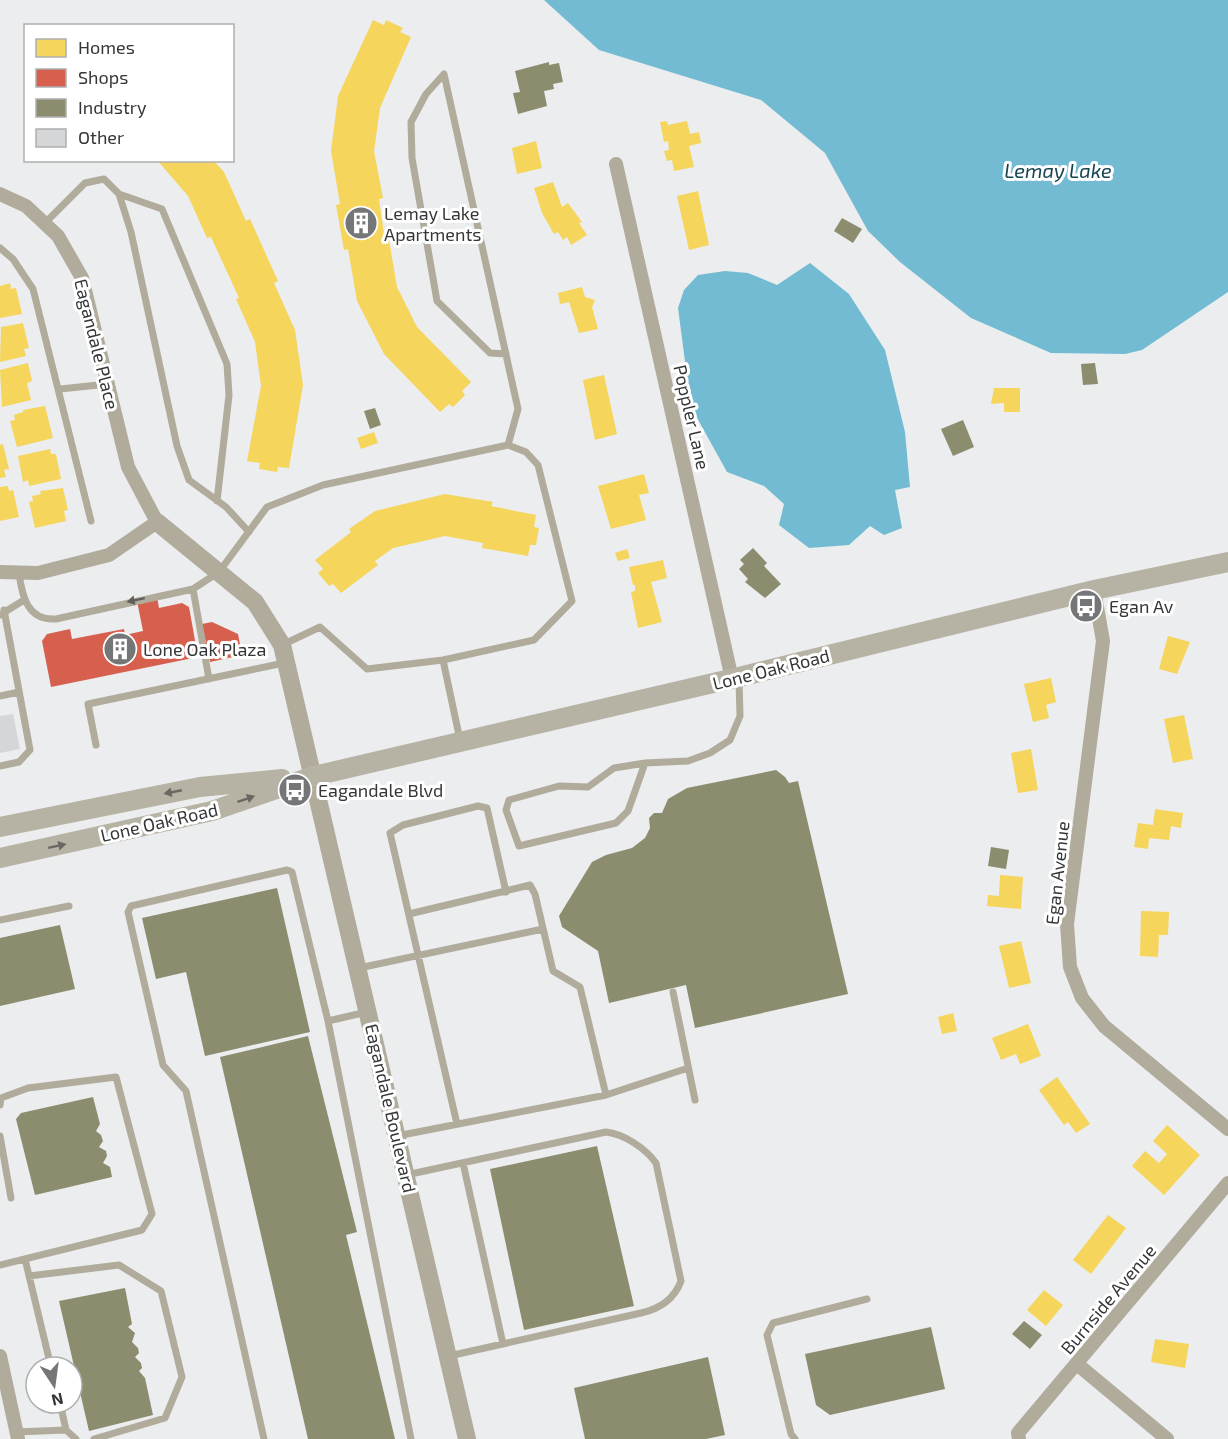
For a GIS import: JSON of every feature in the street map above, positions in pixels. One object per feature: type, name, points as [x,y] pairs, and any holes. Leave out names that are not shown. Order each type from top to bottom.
[{"type":"main road","name":"Lone Oak Road","points":[[0,858],[212,811],[314,776],[736,678],[1094,590],[1228,561]]},
{"type":"main road","name":"Lone Oak Road","points":[[0,826],[200,787],[314,776]]},
{"type":"street","name":"Poppler Lane","points":[[616,164],[736,678]]},
{"type":"street","name":"Eagandale Place","points":[[0,194],[26,206],[58,236],[82,278],[128,466],[158,522],[255,602],[285,654],[314,776]]},
{"type":"street","points":[[0,572],[38,573],[109,555],[158,522]]},
{"type":"street","name":"Egan Avenue","points":[[1094,590],[1103,641],[1067,924],[1070,967],[1083,998],[1104,1026],[1228,1129]]},
{"type":"street","name":"Eagandale Boulevard","points":[[314,776],[467,1439]]},
{"type":"street","name":"Burnside Avenue","points":[[1019,1439],[1018,1433],[1228,1183]]},
{"type":"street","points":[[0,1356],[17,1436]]},
{"type":"street","points":[[1077,1364],[1167,1439]]},
{"type":"lane","points":[[506,354],[490,353],[437,301],[412,158],[411,122],[426,94],[444,74],[503,342],[506,354],[518,409],[508,446]]},
{"type":"lane","points":[[44,224],[85,183],[104,179],[119,194],[162,209],[227,364],[229,395],[217,501]]},
{"type":"lane","points":[[119,194],[130,232],[177,446],[189,480],[217,501],[249,532]]},
{"type":"lane","points":[[0,248],[13,259],[33,290],[60,390],[91,521]]},
{"type":"lane","points":[[60,390],[108,384]]},
{"type":"lane","points":[[19,573],[24,600],[36,616],[49,619],[193,589],[219,573],[267,507],[323,485],[508,446],[530,456],[541,471],[572,601],[534,640],[443,660],[367,669],[320,627],[285,654],[209,679],[88,704],[96,745]]},
{"type":"lane","points":[[193,589],[209,679]]},
{"type":"lane","points":[[0,766],[19,762],[30,750],[2,613],[24,600]]},
{"type":"lane","points":[[443,660],[461,742]]},
{"type":"lane","points":[[645,763],[628,812],[616,823],[519,846],[506,810],[510,800],[560,786],[588,787],[614,768],[645,763],[688,761],[710,753],[730,740],[740,716],[736,678]]},
{"type":"lane","points":[[0,696],[19,692]]},
{"type":"lane","points":[[457,1124],[390,833],[403,825],[478,806],[487,808],[506,892]]},
{"type":"lane","points":[[264,1439],[186,1091],[164,1065],[129,909],[142,903],[290,870],[328,1021],[411,1439]]},
{"type":"lane","points":[[409,914],[530,885],[535,894],[553,970],[580,987],[606,1095]]},
{"type":"lane","points":[[0,920],[69,906]]},
{"type":"lane","points":[[358,968],[543,929]]},
{"type":"lane","points":[[673,992],[695,1100]]},
{"type":"lane","points":[[328,1021],[369,1012]]},
{"type":"lane","points":[[397,1136],[606,1095],[688,1068]]},
{"type":"lane","points":[[0,1105],[1,1098],[28,1088],[116,1077],[152,1214],[142,1230],[0,1265]]},
{"type":"lane","points":[[406,1175],[606,1132],[624,1137],[650,1155],[656,1163],[681,1281],[678,1290],[655,1310],[448,1356]]},
{"type":"lane","points":[[0,1136],[11,1198]]},
{"type":"lane","points":[[463,1163],[503,1344]]},
{"type":"lane","points":[[25,1259],[48,1355]]},
{"type":"lane","points":[[29,1276],[119,1265],[161,1290],[182,1377],[165,1418],[94,1439]]},
{"type":"lane","points":[[795,1439],[791,1434],[767,1335],[773,1323],[867,1299]]},
{"type":"lane","points":[[63,1415],[66,1430],[76,1439]]},
{"type":"lane","points":[[17,1436],[66,1430]]},
{"type":"water","name":"Lemay Lake","points":[[544,0],[1228,0],[1228,292],[1142,350],[1125,354],[1051,353],[971,318],[900,262],[868,231],[825,153],[761,100],[599,50]]},
{"type":"water","points":[[810,263],[849,294],[885,350],[905,432],[910,487],[895,490],[902,528],[884,535],[870,526],[849,545],[809,548],[779,525],[784,504],[764,486],[727,472],[691,407],[678,308],[684,290],[698,275],[725,271],[748,273],[777,285]]},
{"type":"building: Homes","name":"Lemay Lake Apartments","points":[[373,20],[384,25],[386,20],[403,28],[400,32],[411,37],[380,108],[374,151],[383,198],[379,199],[385,241],[389,240],[397,287],[417,327],[471,382],[462,391],[465,395],[453,407],[449,404],[440,412],[384,354],[357,301],[348,249],[344,250],[336,205],[340,204],[331,151],[338,96]]},
{"type":"building: Homes","points":[[667,121],[668,125],[687,121],[690,134],[699,132],[701,143],[689,146],[694,167],[674,171],[672,160],[667,161],[664,151],[669,150],[668,141],[664,142],[660,122]]},
{"type":"building: Homes","points":[[536,141],[542,168],[517,174],[512,148]]},
{"type":"building: Homes","points":[[159,162],[215,162],[224,172],[246,221],[250,219],[278,281],[274,283],[295,330],[303,385],[289,468],[278,467],[277,472],[259,469],[260,463],[247,461],[261,386],[255,342],[236,299],[239,298],[211,237],[207,238],[188,196]]},
{"type":"building: Homes","points":[[553,182],[562,207],[568,203],[582,222],[579,223],[587,235],[571,245],[567,237],[563,240],[558,232],[554,234],[542,213],[534,188]]},
{"type":"building: Homes","points":[[698,191],[709,245],[689,250],[677,196]]},
{"type":"building: Homes","points":[[10,283],[11,289],[16,288],[22,314],[0,318],[0,286]]},
{"type":"building: Homes","points":[[582,287],[585,297],[595,300],[592,307],[598,329],[579,333],[569,302],[560,304],[558,293]]},
{"type":"building: Homes","points":[[23,323],[29,348],[24,349],[26,356],[0,362],[1,327]]},
{"type":"building: Homes","points":[[28,363],[32,381],[27,383],[31,400],[2,407],[0,370]]},
{"type":"building: Homes","points":[[604,375],[617,434],[595,440],[583,380]]},
{"type":"building: Homes","points":[[994,388],[1020,388],[1020,412],[1004,412],[1004,403],[991,404]]},
{"type":"building: Homes","points":[[45,406],[53,438],[17,447],[10,421],[15,420],[14,415],[23,410]]},
{"type":"building: Homes","points":[[374,432],[378,443],[361,449],[357,438]]},
{"type":"building: Homes","points":[[3,444],[9,469],[4,470],[6,477],[0,478],[0,445]]},
{"type":"building: Homes","points":[[50,449],[51,454],[56,454],[61,479],[29,486],[28,480],[23,482],[18,456]]},
{"type":"building: Homes","points":[[644,474],[649,493],[639,495],[646,520],[611,529],[598,486]]},
{"type":"building: Homes","points":[[8,486],[9,491],[13,490],[19,517],[0,521],[0,487]]},
{"type":"building: Homes","points":[[63,488],[68,510],[64,511],[66,521],[35,528],[29,502],[33,501],[32,496],[41,494],[40,491]]},
{"type":"building: Homes","points":[[445,494],[493,502],[491,506],[536,515],[534,527],[539,528],[536,545],[530,545],[528,556],[482,548],[483,543],[445,536],[393,548],[375,561],[378,565],[341,593],[333,584],[329,586],[318,573],[323,569],[315,560],[351,532],[349,529],[375,511]]},
{"type":"building: Homes","points":[[627,549],[630,558],[618,561],[615,553]]},
{"type":"building: Homes","points":[[663,560],[667,578],[651,582],[662,622],[638,628],[631,592],[635,591],[635,585],[633,585],[629,567]]},
{"type":"building: Homes","points":[[1168,636],[1190,642],[1177,674],[1159,669]]},
{"type":"building: Homes","points":[[1051,678],[1056,702],[1046,705],[1049,718],[1033,722],[1024,684]]},
{"type":"building: Homes","points":[[1184,715],[1193,759],[1173,763],[1164,719]]},
{"type":"building: Homes","points":[[1031,749],[1038,790],[1018,793],[1011,753]]},
{"type":"building: Homes","points":[[1155,809],[1183,813],[1181,828],[1171,826],[1169,840],[1149,838],[1148,849],[1134,847],[1138,823],[1153,825]]},
{"type":"building: Homes","points":[[1000,875],[1023,877],[1021,909],[987,906],[988,895],[999,896]]},
{"type":"building: Homes","points":[[1141,911],[1169,912],[1168,935],[1159,935],[1158,957],[1140,956]]},
{"type":"building: Homes","points":[[1021,941],[1031,983],[1009,988],[999,946]]},
{"type":"building: Homes","points":[[953,1013],[957,1031],[942,1034],[938,1017]]},
{"type":"building: Homes","points":[[1028,1024],[1041,1056],[1020,1064],[1016,1054],[1001,1060],[992,1038]]},
{"type":"building: Homes","points":[[1057,1077],[1090,1124],[1076,1133],[1068,1122],[1064,1125],[1039,1090]]},
{"type":"building: Homes","points":[[1167,1125],[1200,1155],[1164,1195],[1132,1166],[1145,1151],[1159,1163],[1167,1154],[1153,1141]]},
{"type":"building: Homes","points":[[1108,1215],[1126,1228],[1091,1274],[1073,1260]]},
{"type":"building: Homes","points":[[1044,1290],[1063,1305],[1046,1326],[1027,1310]]},
{"type":"building: Homes","points":[[1155,1339],[1189,1344],[1185,1368],[1151,1362]]},
{"type":"building: Shops","name":"Lone Oak Plaza","points":[[157,597],[159,608],[182,603],[189,607],[198,657],[51,687],[42,641],[47,634],[70,629],[72,639],[124,629],[125,635],[143,631],[137,601]]},
{"type":"building: Shops","points":[[212,622],[238,634],[242,655],[210,662],[202,624]]},
{"type":"building: Industry","points":[[549,62],[549,65],[559,63],[563,82],[553,84],[554,89],[544,91],[547,106],[518,114],[513,93],[520,92],[515,71]]},
{"type":"building: Industry","points":[[842,218],[862,229],[853,243],[834,231]]},
{"type":"building: Industry","points":[[1095,363],[1098,384],[1083,385],[1081,364]]},
{"type":"building: Industry","points":[[375,408],[381,425],[370,429],[364,411]]},
{"type":"building: Industry","points":[[963,420],[974,447],[953,456],[941,429]]},
{"type":"building: Industry","points":[[753,548],[767,563],[764,566],[781,584],[765,598],[745,582],[748,579],[739,569],[744,564],[740,560]]},
{"type":"building: Industry","points":[[776,770],[789,783],[798,781],[848,994],[695,1028],[686,985],[609,1003],[598,951],[562,927],[559,916],[592,862],[606,855],[632,848],[645,838],[650,828],[649,818],[654,813],[662,813],[668,799],[687,788]]},
{"type":"building: Industry","points":[[991,847],[1009,850],[1006,869],[988,866]]},
{"type":"building: Industry","points":[[277,888],[310,1032],[205,1056],[186,972],[156,979],[142,918]]},
{"type":"building: Industry","points":[[60,925],[75,989],[0,1006],[0,938]]},
{"type":"building: Industry","points":[[308,1036],[357,1232],[346,1235],[395,1439],[308,1439],[220,1057]]},
{"type":"building: Industry","points":[[93,1097],[100,1124],[96,1131],[101,1135],[103,1141],[99,1147],[106,1151],[107,1156],[103,1163],[110,1167],[112,1177],[35,1195],[16,1119],[21,1113]]},
{"type":"building: Industry","points":[[597,1146],[634,1306],[524,1330],[490,1169]]},
{"type":"building: Industry","points":[[125,1288],[132,1324],[128,1327],[135,1333],[132,1342],[138,1348],[139,1353],[135,1357],[141,1363],[142,1368],[139,1371],[145,1378],[153,1415],[89,1431],[84,1409],[84,1355],[71,1355],[59,1301]]},
{"type":"building: Industry","points":[[1024,1321],[1042,1335],[1030,1349],[1012,1334]]},
{"type":"building: Industry","points":[[931,1327],[945,1389],[830,1415],[816,1405],[805,1354]]},
{"type":"building: Industry","points":[[708,1357],[725,1435],[706,1439],[585,1439],[574,1388]]},
{"type":"building: Other","points":[[13,714],[20,749],[0,753],[0,716]]},
{"type":"place","name":"Lemay Lake Apartments","points":[[361,223]]},
{"type":"place","name":"Egan Av","points":[[1086,606]]},
{"type":"place","name":"Lone Oak Plaza","points":[[120,649]]},
{"type":"place","name":"Eagandale Blvd","points":[[295,790]]}]
